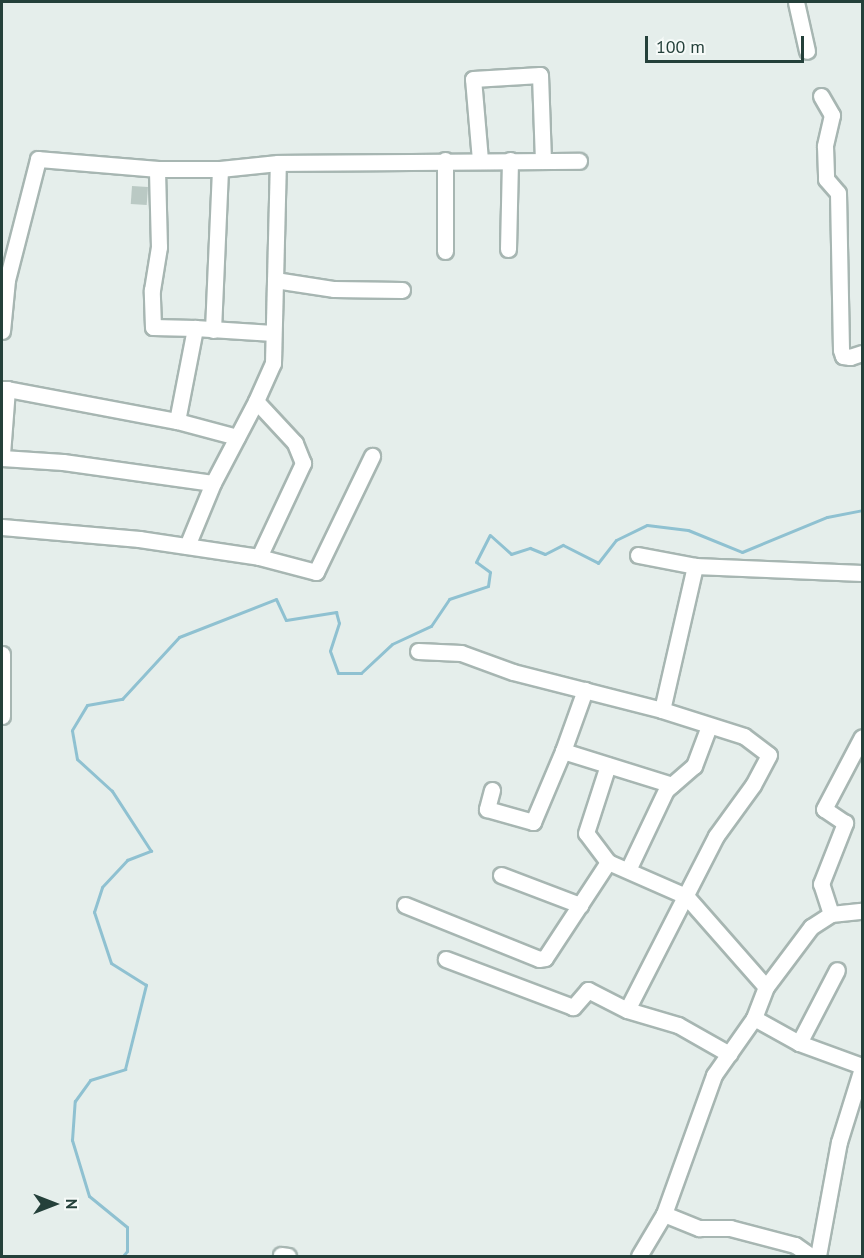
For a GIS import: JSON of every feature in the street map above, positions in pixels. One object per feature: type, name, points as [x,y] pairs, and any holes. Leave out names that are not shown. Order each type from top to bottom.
[{"type":"street","points":[[796,2],[807,51]]},
{"type":"street","points":[[480,160],[473,79],[540,75],[543,160]]},
{"type":"street","points":[[821,96],[832,115],[825,146],[826,178],[838,193],[841,350],[843,356],[850,357],[862,353]]},
{"type":"street","points":[[2,331],[7,280],[38,159],[157,169],[220,169],[278,163],[579,160]]},
{"type":"street","points":[[445,160],[445,251]]},
{"type":"street","points":[[508,249],[510,160]]},
{"type":"street","points":[[187,546],[213,483],[273,363],[278,163]]},
{"type":"street","points":[[157,169],[159,247],[152,290],[153,327],[273,333]]},
{"type":"street","points":[[213,330],[220,169]]},
{"type":"street","points":[[275,280],[334,289],[402,290]]},
{"type":"street","points":[[177,421],[195,328]]},
{"type":"street","points":[[2,454],[4,389],[177,421],[237,437]]},
{"type":"street","points":[[256,401],[295,443],[303,464],[259,557]]},
{"type":"street","points":[[2,527],[187,546],[259,557],[316,572],[372,456]]},
{"type":"street","points":[[2,458],[63,462],[213,483]]},
{"type":"street","points":[[638,555],[695,566],[862,573]]},
{"type":"street","points":[[662,710],[695,566]]},
{"type":"street","points":[[418,651],[461,653],[513,672],[662,710],[744,736],[769,755],[753,785],[716,836],[627,1010]]},
{"type":"street","points":[[2,654],[2,716]]},
{"type":"street","points":[[492,790],[487,809],[533,822],[563,751],[585,690]]},
{"type":"street","points":[[628,870],[672,785],[694,766],[709,726]]},
{"type":"street","points":[[831,914],[821,884],[845,823],[824,809],[862,737]]},
{"type":"street","points":[[563,751],[672,785]]},
{"type":"street","points":[[608,765],[586,833],[608,862],[686,896],[766,987]]},
{"type":"street","points":[[405,905],[539,959],[551,952],[608,862]]},
{"type":"street","points":[[501,875],[580,905]]},
{"type":"street","points":[[639,1257],[664,1214],[697,1115],[714,1075],[754,1018],[766,987],[811,927],[831,914],[862,911]]},
{"type":"street","points":[[446,959],[573,1007],[588,990],[627,1010],[678,1025],[729,1054]]},
{"type":"street","points":[[799,1043],[837,970]]},
{"type":"street","points":[[754,1018],[799,1043],[862,1067],[839,1142],[818,1257]]},
{"type":"street","points":[[664,1214],[699,1228],[730,1228],[795,1245],[811,1257]]},
{"type":"building","points":[[132,186],[148,187],[147,205],[131,204]]},
{"type":"waterway","points":[[123,1256],[127,1251],[127,1227],[89,1196],[72,1140],[75,1101],[90,1080],[125,1069],[146,985],[111,963],[94,912],[102,887],[127,860],[151,851],[112,791],[77,759],[72,730],[87,705],[122,699],[179,637],[276,599],[286,620],[336,612],[339,623],[330,651],[338,673],[361,673],[392,644],[431,626],[449,599],[488,586],[490,572],[476,562],[490,535],[511,554],[530,548],[545,554],[563,545],[598,563],[616,540],[647,525],[688,530],[742,552],[827,517],[862,510]]}]
